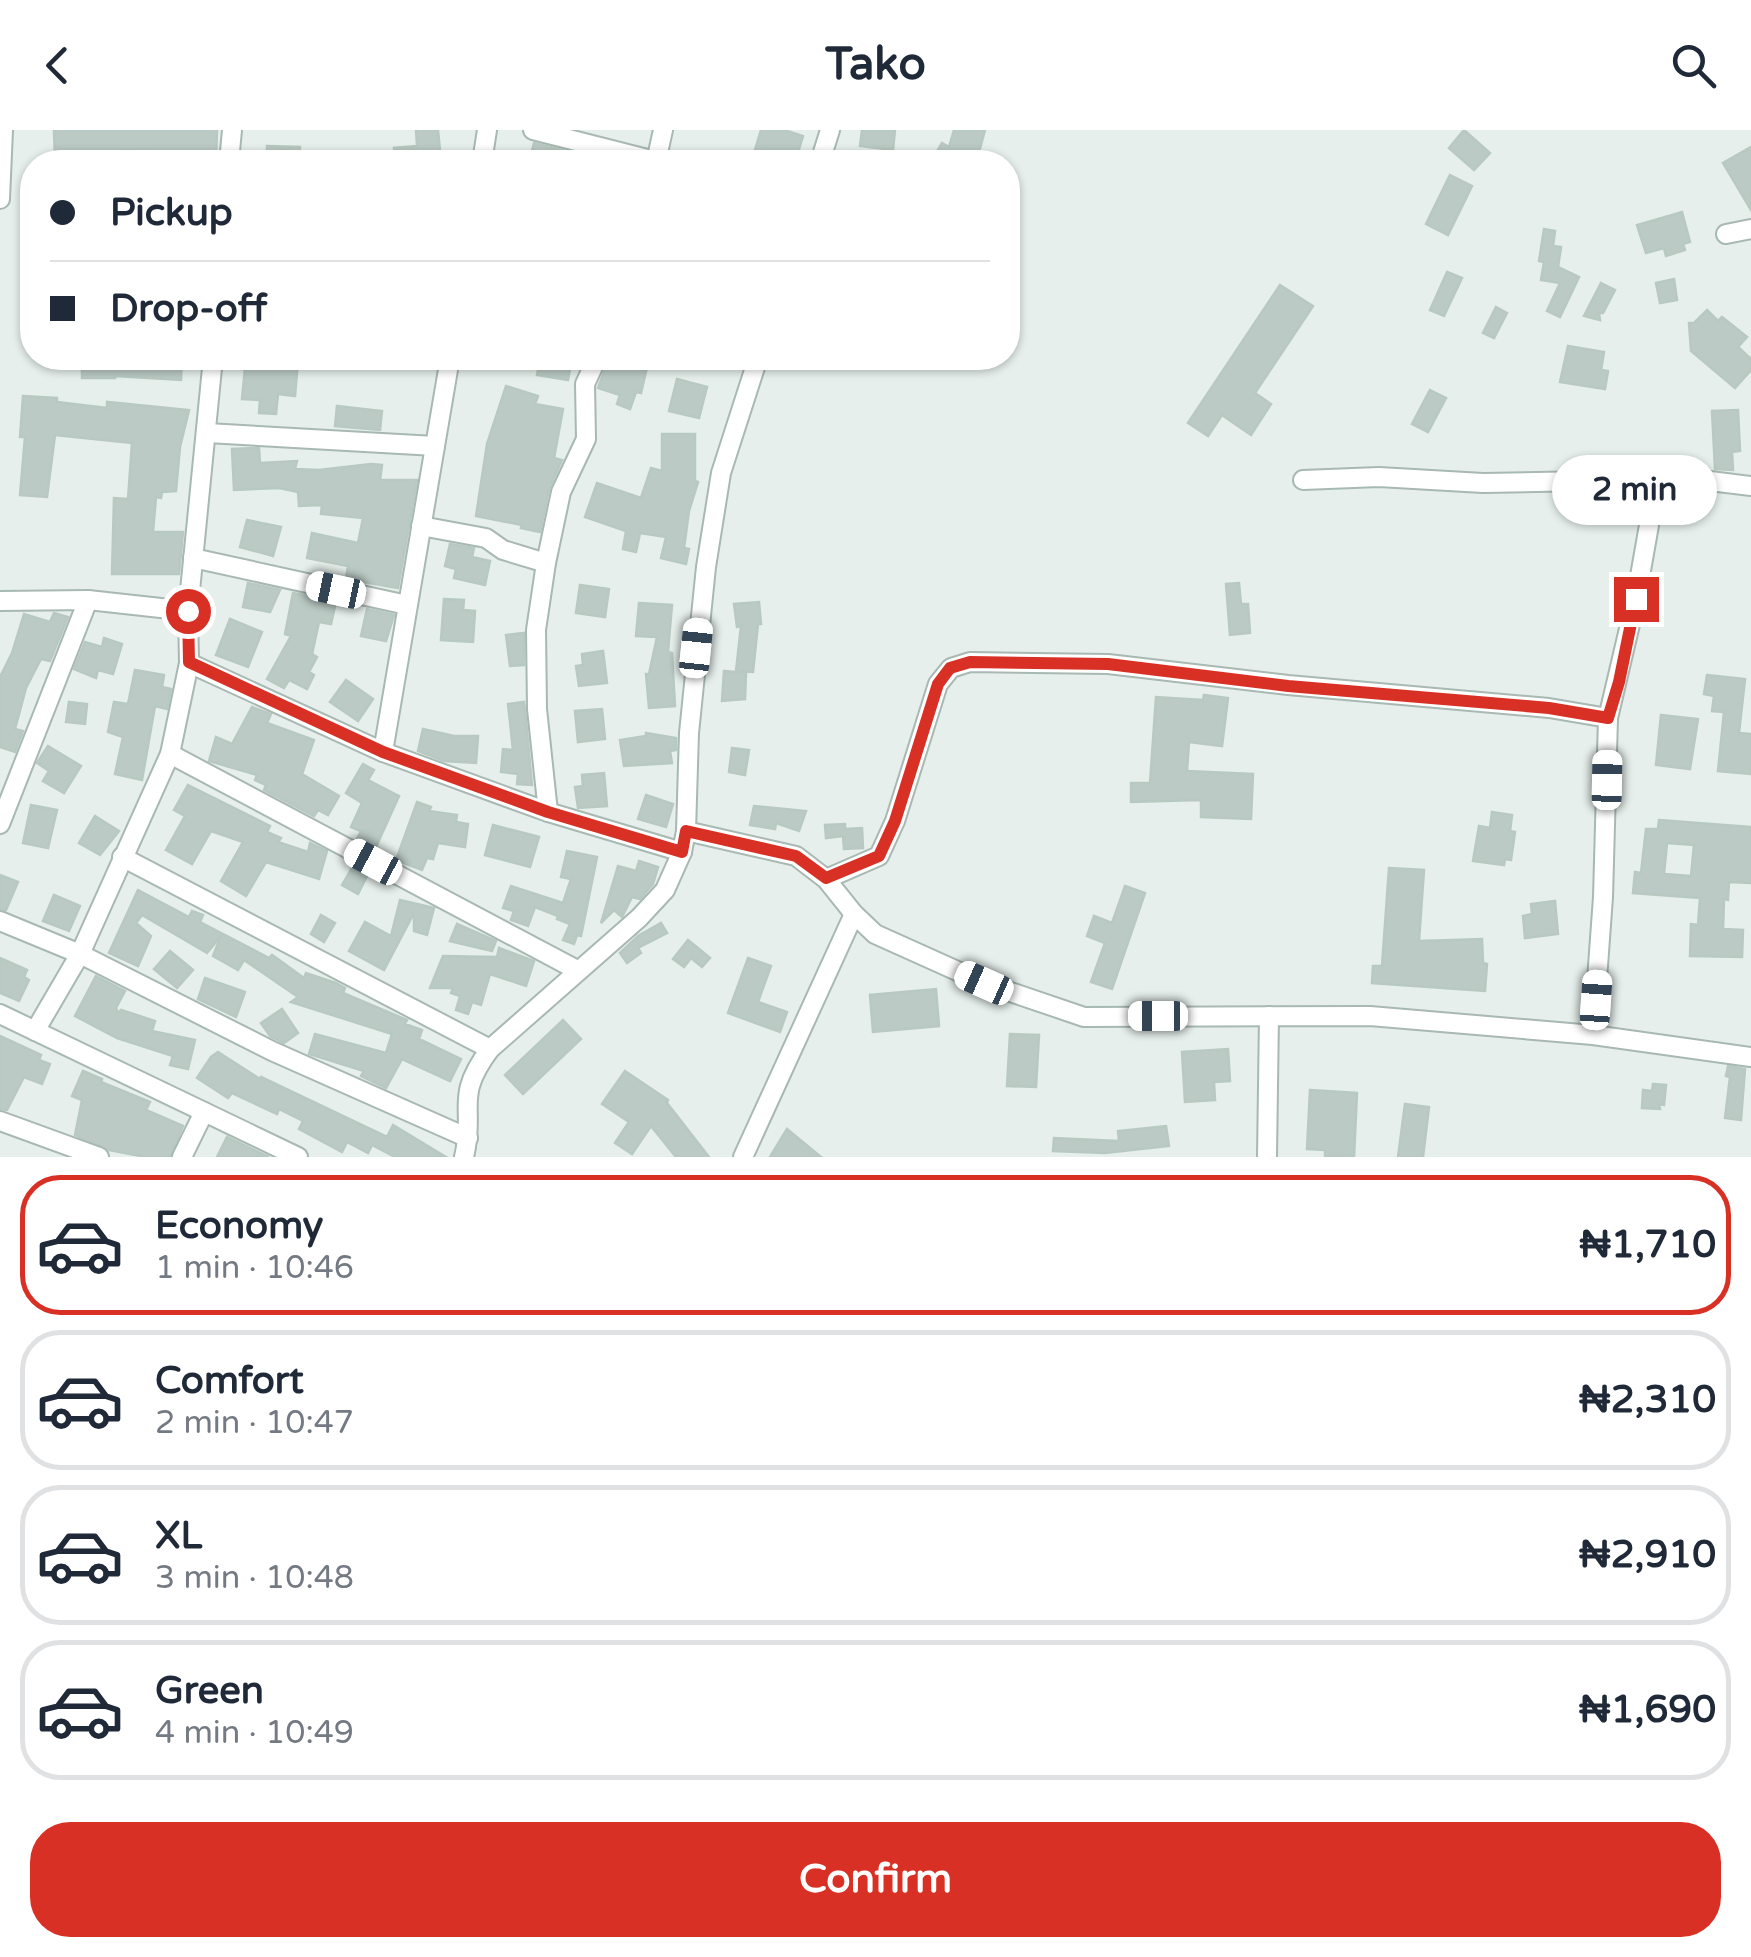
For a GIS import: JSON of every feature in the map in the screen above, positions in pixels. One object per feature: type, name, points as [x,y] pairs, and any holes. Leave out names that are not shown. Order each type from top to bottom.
[{"type":"street","points":[[0,199],[3,130]]},
{"type":"street","points":[[533,130],[610,150]]},
{"type":"street","points":[[1726,234],[1751,229]]},
{"type":"street","points":[[35,1031],[80,954],[170,754],[189,662],[188,611],[212,370]]},
{"type":"street","points":[[383,752],[448,370]]},
{"type":"street","points":[[548,812],[537,709],[536,630],[562,492],[586,439],[585,384],[591,370]]},
{"type":"street","points":[[0,921],[80,954],[466,1148],[465,1095],[473,1072],[490,1050],[665,890],[682,852],[689,733],[706,567],[721,473],[754,370]]},
{"type":"street","points":[[207,432],[435,446]]},
{"type":"street","points":[[1303,480],[1379,477],[1483,484],[1585,481],[1655,491],[1710,481],[1751,486]]},
{"type":"street","points":[[1593,1035],[1603,897],[1608,718],[1633,616],[1655,491]]},
{"type":"street","points":[[421,526],[486,538],[503,550],[546,563]]},
{"type":"street","points":[[193,558],[407,605]]},
{"type":"street","points":[[0,602],[88,600],[188,611]]},
{"type":"street","points":[[0,824],[88,600]]},
{"type":"street","points":[[189,662],[383,752],[548,812],[682,852]]},
{"type":"street","points":[[826,878],[879,856],[895,821],[938,684],[950,668],[970,662],[1108,664],[1288,686],[1549,708],[1608,718]]},
{"type":"street","points":[[170,754],[577,970]]},
{"type":"street","points":[[686,831],[796,856],[826,878],[875,934],[984,983],[1084,1017],[1370,1016],[1593,1035],[1751,1056]]},
{"type":"street","points":[[122,857],[490,1050]]},
{"type":"street","points":[[743,1157],[854,914]]},
{"type":"street","points":[[0,1014],[298,1157]]},
{"type":"street","points":[[1267,1157],[1269,1016]]},
{"type":"street","points":[[182,1157],[204,1112]]},
{"type":"street","points":[[0,1121],[98,1157]]},
{"type":"building","points":[[54,130],[217,130],[216,150],[55,150]]},
{"type":"building","points":[[416,130],[438,130],[440,150],[394,150],[417,146]]},
{"type":"building","points":[[761,130],[784,130],[803,136],[799,150],[755,150]]},
{"type":"building","points":[[862,130],[895,130],[893,150],[860,146]]},
{"type":"building","points":[[954,130],[985,130],[980,150],[938,150],[942,143],[949,147]]},
{"type":"building","points":[[1464,130],[1490,153],[1474,170],[1449,148]]},
{"type":"building","points":[[534,143],[562,150],[532,150]]},
{"type":"building","points":[[267,146],[300,147],[300,150],[267,150]]},
{"type":"building","points":[[1751,147],[1751,210],[1723,163]]},
{"type":"building","points":[[1450,175],[1472,186],[1448,235],[1426,224]]},
{"type":"building","points":[[1682,212],[1690,242],[1683,244],[1685,250],[1666,256],[1664,248],[1646,253],[1637,225]]},
{"type":"building","points":[[1544,229],[1555,231],[1553,246],[1561,247],[1558,267],[1579,277],[1560,317],[1547,311],[1560,283],[1541,280],[1544,262],[1539,261]]},
{"type":"building","points":[[1447,272],[1462,278],[1444,316],[1430,310]]},
{"type":"building","points":[[1674,279],[1677,300],[1660,303],[1656,283]]},
{"type":"building","points":[[1601,283],[1615,290],[1603,313],[1599,313],[1600,320],[1584,316]]},
{"type":"building","points":[[1280,285],[1313,306],[1255,393],[1271,404],[1251,435],[1222,415],[1208,436],[1188,423]]},
{"type":"building","points":[[1496,307],[1507,313],[1494,338],[1483,333]]},
{"type":"building","points":[[1707,310],[1747,337],[1738,347],[1751,359],[1751,370],[1735,388],[1691,351],[1689,323]]},
{"type":"building","points":[[1568,346],[1604,352],[1601,370],[1608,371],[1605,389],[1560,382]]},
{"type":"building","points":[[82,370],[181,370],[181,380],[82,378]]},
{"type":"building","points":[[245,370],[297,370],[295,396],[278,394],[276,414],[259,413],[260,400],[242,399]]},
{"type":"building","points":[[538,370],[570,370],[568,380],[537,375]]},
{"type":"building","points":[[605,370],[646,370],[641,393],[636,392],[630,409],[617,404],[620,395],[598,388]]},
{"type":"building","points":[[677,379],[707,387],[699,418],[669,411]]},
{"type":"building","points":[[506,386],[538,396],[535,404],[563,409],[554,458],[562,460],[549,489],[540,532],[476,516],[487,444]]},
{"type":"building","points":[[1430,390],[1446,398],[1428,432],[1412,424]]},
{"type":"building","points":[[23,396],[107,408],[107,402],[189,410],[180,447],[176,491],[162,492],[161,498],[156,497],[153,532],[183,532],[179,574],[112,574],[114,498],[128,499],[132,443],[55,435],[47,497],[20,495],[25,437],[20,437]]},
{"type":"building","points":[[337,406],[382,411],[380,430],[335,426]]},
{"type":"building","points":[[1738,410],[1740,451],[1732,452],[1733,470],[1715,469],[1712,411]]},
{"type":"building","points":[[662,434],[695,434],[698,482],[689,511],[686,564],[661,558],[666,537],[640,533],[636,552],[623,549],[626,531],[585,517],[597,483],[641,498],[651,468],[662,471]]},
{"type":"building","points":[[259,448],[260,463],[297,461],[295,469],[319,470],[382,465],[380,480],[417,480],[398,588],[346,579],[348,566],[307,558],[312,533],[358,543],[363,518],[321,514],[322,505],[299,506],[298,492],[279,488],[234,490],[232,449]]},
{"type":"building","points":[[247,520],[281,527],[273,556],[240,547]]},
{"type":"building","points":[[450,544],[474,548],[472,557],[490,561],[485,585],[454,578],[456,569],[445,566]]},
{"type":"building","points":[[248,583],[280,590],[270,612],[243,607]]},
{"type":"building","points":[[1239,583],[1241,604],[1248,604],[1250,633],[1230,635],[1226,584]]},
{"type":"building","points":[[580,585],[609,589],[605,617],[576,613]]},
{"type":"building","points":[[293,593],[336,602],[331,624],[319,622],[312,654],[317,657],[309,672],[314,675],[307,689],[289,680],[284,688],[267,679],[291,636],[285,634]]},
{"type":"building","points":[[444,599],[464,600],[463,610],[475,611],[473,642],[441,640]]},
{"type":"building","points":[[759,602],[761,624],[753,672],[736,671],[741,626],[737,627],[734,604]]},
{"type":"building","points":[[639,603],[672,605],[668,652],[672,653],[675,706],[649,708],[646,674],[657,637],[636,636]]},
{"type":"building","points":[[367,609],[394,615],[386,641],[361,636]]},
{"type":"building","points":[[54,613],[68,617],[50,661],[41,659],[26,688],[15,729],[23,731],[15,752],[0,747],[0,677],[24,614],[50,622]]},
{"type":"building","points":[[230,619],[262,632],[248,667],[216,655]]},
{"type":"building","points":[[524,633],[524,665],[510,666],[506,635]]},
{"type":"building","points":[[104,638],[122,644],[113,674],[98,670],[96,678],[74,669],[85,642],[102,647]]},
{"type":"building","points":[[603,651],[607,683],[579,686],[576,666],[583,665],[582,654]]},
{"type":"building","points":[[135,670],[164,675],[162,687],[171,689],[167,709],[155,706],[142,780],[115,774],[123,737],[108,732],[114,702],[128,704]]},
{"type":"building","points":[[724,671],[746,673],[745,699],[722,701]]},
{"type":"building","points":[[1707,675],[1745,679],[1739,733],[1751,734],[1751,774],[1718,771],[1724,712],[1712,711],[1714,696],[1704,694]]},
{"type":"building","points":[[346,680],[373,699],[358,721],[330,702]]},
{"type":"building","points":[[1204,695],[1228,698],[1222,746],[1189,742],[1187,771],[1253,774],[1251,819],[1201,817],[1201,800],[1131,802],[1131,783],[1150,783],[1156,697],[1203,700]]},
{"type":"building","points":[[69,702],[87,704],[85,724],[66,722]]},
{"type":"building","points":[[524,702],[532,785],[517,784],[518,774],[501,772],[503,749],[513,750],[508,704]]},
{"type":"building","points":[[252,707],[271,714],[267,723],[314,740],[302,774],[339,796],[328,815],[318,810],[314,816],[264,790],[266,785],[255,780],[257,775],[209,761],[216,737],[232,744]]},
{"type":"building","points":[[602,709],[605,739],[578,742],[575,711]]},
{"type":"building","points":[[1661,715],[1698,719],[1690,769],[1656,765]]},
{"type":"building","points":[[423,729],[454,736],[478,736],[476,763],[444,761],[418,751]]},
{"type":"building","points":[[646,733],[676,738],[676,750],[670,751],[672,763],[624,766],[620,740]]},
{"type":"building","points":[[48,746],[81,766],[64,793],[43,781],[49,771],[37,763]]},
{"type":"building","points":[[732,748],[749,750],[745,775],[729,772]]},
{"type":"building","points":[[363,764],[374,770],[368,780],[399,796],[375,849],[357,839],[361,831],[351,827],[362,803],[346,793]]},
{"type":"building","points":[[604,773],[607,806],[578,808],[575,787],[583,786],[582,775]]},
{"type":"building","points":[[188,785],[270,826],[267,832],[281,838],[278,842],[308,852],[310,843],[327,851],[319,879],[266,862],[246,896],[221,881],[243,842],[211,831],[192,864],[166,850],[185,816],[174,810]]},
{"type":"building","points":[[646,795],[673,804],[666,827],[638,819]]},
{"type":"building","points":[[417,802],[431,807],[429,811],[457,815],[456,822],[468,824],[465,847],[438,843],[433,859],[427,858],[422,870],[396,860]]},
{"type":"building","points":[[31,805],[57,810],[48,848],[23,843]]},
{"type":"building","points":[[754,806],[806,811],[799,831],[776,823],[775,829],[750,825]]},
{"type":"building","points":[[1492,812],[1512,815],[1510,831],[1515,832],[1511,860],[1505,859],[1504,865],[1473,861],[1479,826],[1490,828]]},
{"type":"building","points":[[95,816],[119,831],[100,855],[79,843]]},
{"type":"building","points":[[1659,820],[1751,827],[1751,883],[1729,882],[1728,900],[1724,899],[1723,929],[1743,930],[1742,957],[1690,956],[1691,924],[1698,925],[1700,898],[1633,893],[1635,872],[1641,873],[1646,829],[1658,829]],"holes":[[[1667,843],[1694,845],[1691,876],[1664,874]]]},
{"type":"building","points":[[845,824],[845,829],[862,828],[863,848],[844,849],[843,836],[826,838],[825,825]]},
{"type":"building","points":[[493,825],[539,837],[530,867],[485,855]]},
{"type":"building","points":[[567,851],[597,857],[581,936],[577,935],[574,944],[563,940],[570,924],[557,919],[558,916],[535,907],[528,926],[511,920],[514,911],[503,908],[511,886],[563,903],[571,879],[561,877]]},
{"type":"building","points":[[639,861],[658,867],[653,884],[640,899],[632,897],[622,917],[614,910],[601,923],[618,866],[636,871]]},
{"type":"building","points":[[352,868],[367,876],[358,894],[342,885]]},
{"type":"building","points":[[1389,868],[1424,870],[1419,941],[1482,939],[1483,963],[1487,964],[1485,991],[1372,983],[1373,966],[1382,966]]},
{"type":"building","points":[[0,875],[18,882],[6,910],[0,909]]},
{"type":"building","points":[[1125,886],[1145,893],[1112,989],[1091,982],[1105,943],[1087,936],[1094,916],[1112,923]]},
{"type":"building","points":[[138,890],[189,917],[192,911],[203,915],[200,922],[269,958],[272,955],[304,978],[306,973],[336,983],[345,988],[343,993],[407,1020],[405,1024],[422,1030],[419,1039],[461,1059],[450,1081],[402,1059],[386,1088],[361,1076],[364,1071],[309,1054],[315,1034],[386,1053],[392,1034],[291,1002],[298,997],[244,960],[238,970],[213,956],[221,936],[207,953],[142,915],[136,923],[151,936],[138,966],[109,953]]},
{"type":"building","points":[[54,895],[80,906],[69,931],[43,921]]},
{"type":"building","points":[[400,900],[434,908],[427,935],[414,931],[414,913],[384,970],[349,951],[365,922],[391,936]]},
{"type":"building","points":[[1555,901],[1558,934],[1525,938],[1523,916],[1532,914],[1531,904]]},
{"type":"building","points":[[321,915],[335,923],[324,942],[311,934]]},
{"type":"building","points":[[661,923],[667,933],[638,948],[641,953],[627,963],[620,953],[638,936]]},
{"type":"building","points":[[457,924],[496,941],[492,951],[450,941]]},
{"type":"building","points":[[688,940],[710,958],[702,967],[691,958],[684,967],[673,959]]},
{"type":"building","points":[[499,948],[534,961],[526,986],[490,974],[481,1005],[472,1002],[468,1014],[456,1010],[460,996],[451,993],[453,988],[430,988],[443,956],[497,957]]},
{"type":"building","points":[[170,951],[193,970],[177,988],[154,969]]},
{"type":"building","points":[[0,958],[27,970],[24,977],[29,980],[19,1001],[0,993]]},
{"type":"building","points":[[748,958],[771,966],[758,1002],[787,1012],[780,1032],[728,1013]]},
{"type":"building","points":[[96,976],[125,991],[116,1008],[118,1013],[121,1010],[155,1021],[152,1031],[195,1040],[188,1069],[170,1065],[173,1056],[117,1038],[75,1016]]},
{"type":"building","points":[[205,978],[245,992],[236,1017],[198,999]]},
{"type":"building","points":[[936,989],[939,1026],[873,1032],[870,995]]},
{"type":"building","points":[[282,1009],[298,1033],[284,1043],[270,1036],[261,1023]]},
{"type":"building","points":[[563,1020],[581,1039],[523,1094],[505,1075]]},
{"type":"building","points":[[1010,1034],[1039,1035],[1036,1087],[1007,1086]]},
{"type":"building","points":[[0,1036],[41,1055],[39,1060],[50,1064],[42,1084],[24,1077],[7,1110],[0,1109]]},
{"type":"building","points":[[1228,1049],[1230,1081],[1214,1082],[1215,1100],[1185,1102],[1182,1052]]},
{"type":"building","points":[[218,1052],[260,1079],[387,1137],[393,1125],[446,1157],[395,1157],[372,1145],[368,1153],[347,1142],[342,1152],[299,1129],[303,1121],[279,1109],[277,1114],[232,1093],[228,1098],[197,1078]]},
{"type":"building","points":[[1728,1066],[1745,1069],[1741,1120],[1725,1118]]},
{"type":"building","points":[[83,1071],[150,1102],[146,1110],[183,1126],[170,1157],[109,1150],[75,1135],[82,1100],[72,1096]]},
{"type":"building","points":[[625,1071],[668,1100],[709,1157],[676,1157],[651,1126],[632,1154],[615,1143],[629,1122],[602,1104]]},
{"type":"building","points":[[1653,1084],[1666,1085],[1664,1105],[1659,1104],[1660,1109],[1642,1108],[1643,1090],[1652,1091]]},
{"type":"building","points":[[1310,1090],[1357,1093],[1354,1157],[1325,1156],[1325,1150],[1307,1149]]},
{"type":"building","points":[[1405,1104],[1429,1107],[1423,1157],[1398,1157]]},
{"type":"building","points":[[1166,1126],[1169,1146],[1105,1153],[1053,1151],[1054,1138],[1119,1141],[1118,1131]]},
{"type":"building","points":[[787,1129],[821,1157],[770,1157]]},
{"type":"building","points":[[227,1137],[269,1157],[217,1157]]},
{"type":"route","points":[[188,611],[189,662],[383,752],[548,812],[682,852],[686,831],[796,856],[826,878],[879,856],[895,821],[938,684],[950,668],[970,662],[1108,664],[1288,686],[1549,708],[1608,718],[1636,599]]}]
